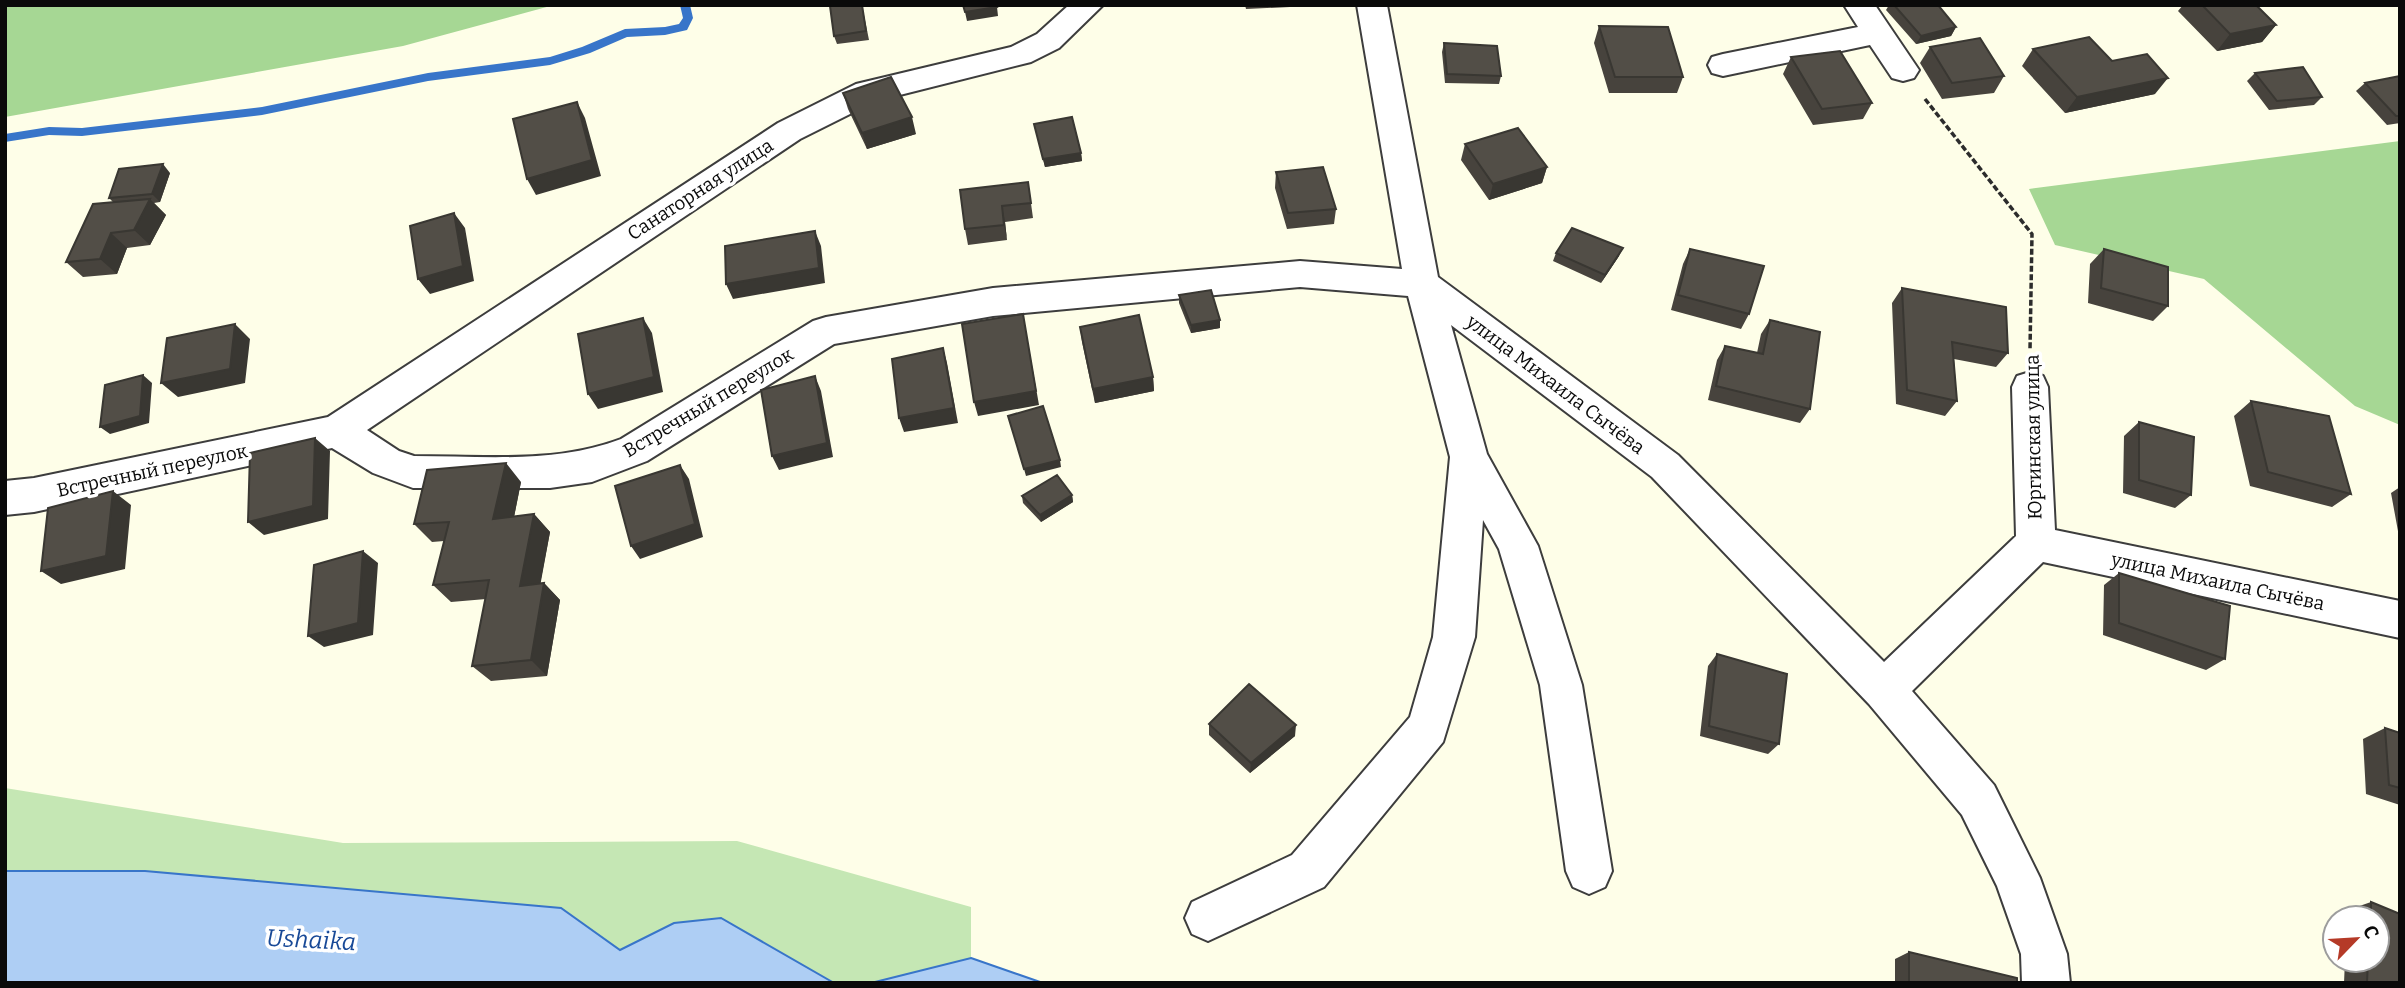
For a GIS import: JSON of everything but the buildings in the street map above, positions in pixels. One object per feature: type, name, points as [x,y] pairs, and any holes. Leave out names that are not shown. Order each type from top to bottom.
[{"type":"street","name":"Санаторная улица","points":[[337,431],[477,335],[789,131],[867,92],[1020,55],[1048,41],[1088,5]]},
{"type":"street","points":[[1372,5],[1422,284],[1469,457],[1518,546],[1561,685],[1589,871]]},
{"type":"street","points":[[1859,5],[1903,70]]},
{"type":"street","points":[[1723,65],[1877,33]]},
{"type":"street","name":"Встречный переулок","points":[[5,498],[34,495],[337,431],[386,462],[413,472],[550,472],[592,466],[634,450],[826,331],[993,302],[1300,274],[1422,284]]},
{"type":"street","name":"улица Михаила Сычёва","points":[[1422,284],[1665,466],[1884,691]]},
{"type":"street","name":"Юргинская улица","points":[[1884,691],[2036,543],[2030,387]]},
{"type":"street","points":[[1208,919],[1308,871],[1428,728],[1454,637],[1469,457]]},
{"type":"street","name":"улица Михаила Сычёва","points":[[2036,543],[2400,620]]},
{"type":"street","points":[[1884,691],[1978,800],[2017,878],[2044,954],[2046,983]]},
{"type":"path","name":"Юргинская улица","points":[[1903,70],[2032,234],[2030,387]]},
{"type":"green space","points":[[5,5],[554,5],[403,46],[5,117]]},
{"type":"green space","points":[[2400,141],[2400,425],[2355,406],[2204,279],[2055,245],[2029,189]]},
{"type":"green space","points":[[5,788],[343,843],[737,841],[971,907],[971,958],[871,983],[834,983],[721,918],[674,923],[620,951],[561,908],[145,871],[5,871]]},
{"type":"water","name":"Ushaika","points":[[5,871],[145,871],[561,908],[620,950],[674,923],[721,918],[834,983],[5,983]]},
{"type":"water","points":[[971,958],[1043,983],[871,983]]},
{"type":"waterway","points":[[5,138],[49,131],[82,132],[262,111],[428,77],[550,61],[586,50],[625,33],[665,31],[683,27],[688,18],[685,5]]}]
